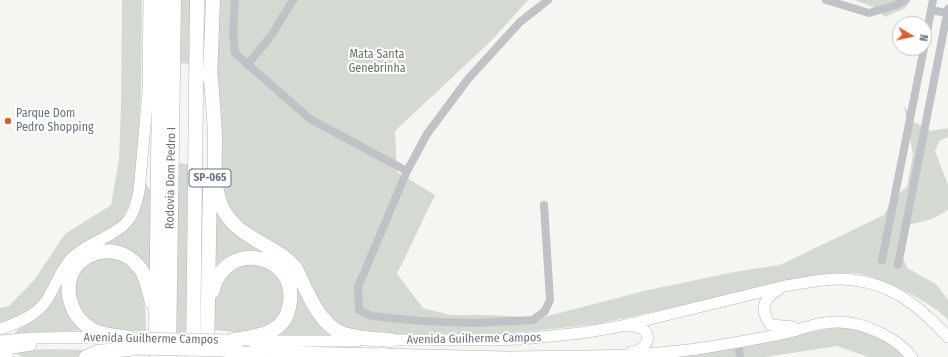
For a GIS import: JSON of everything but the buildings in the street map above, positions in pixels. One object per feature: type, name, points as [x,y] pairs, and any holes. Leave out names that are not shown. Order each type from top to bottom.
[{"type":"highway","points":[[157,357],[156,332],[160,0]]},
{"type":"highway","name":"Rodovia Dom Pedro I","points":[[169,357],[174,0]]},
{"type":"highway","name":"Rodovia Dom Pedro I","points":[[193,357],[197,0]]},
{"type":"highway","name":"SP-065","points":[[207,357],[210,69],[213,0]]},
{"type":"highway","points":[[210,69],[214,117],[216,182],[218,198],[225,214],[242,232],[291,262],[320,315],[334,329],[341,333],[354,336],[391,340]]},
{"type":"highway","points":[[132,343],[93,330],[82,322],[73,309],[68,294],[69,281],[72,271],[79,262],[87,256],[100,252],[115,252],[130,258],[140,269],[150,295],[156,332]]},
{"type":"highway","points":[[208,318],[214,282],[220,273],[233,262],[248,257],[259,258],[270,262],[279,269],[287,280],[291,298],[287,315],[278,327],[263,335],[226,345]]},
{"type":"highway","points":[[86,357],[97,352],[132,343]]},
{"type":"highway","points":[[226,345],[262,357]]},
{"type":"highway","points":[[0,355],[6,357]]},
{"type":"highway","points":[[361,357],[383,355]]},
{"type":"main road","points":[[0,329],[21,321],[37,311],[47,299],[69,261],[93,242],[121,227],[129,218],[136,205],[139,192],[148,92],[149,0]]},
{"type":"main road","name":"Avenida Guilherme Campos","points":[[226,345],[391,340],[521,339],[581,333],[617,326],[786,286],[839,279],[858,280],[891,290],[908,300],[934,322],[948,337]]},
{"type":"main road","points":[[786,286],[770,295],[765,301],[763,311],[767,320],[772,325],[783,327],[807,326]]},
{"type":"main road","name":"Avenida Guilherme Campos","points":[[513,357],[611,356],[696,350],[790,332],[817,323],[841,322],[862,326],[880,333],[896,343],[912,357]]},
{"type":"main road","points":[[611,356],[636,352],[645,346],[648,338],[645,330],[641,327],[634,325],[617,326]]},
{"type":"main road","name":"Avenida Guilherme Campos","points":[[0,341],[40,338],[132,343],[226,345],[383,355],[507,357]]},
{"type":"main road","name":"Avenida Guilherme Campos","points":[[0,350],[25,345],[132,343]]},
{"type":"street","points":[[235,0],[233,33],[235,53],[310,119],[407,172]]},
{"type":"street","points":[[247,65],[271,36],[293,0]]},
{"type":"street","points":[[544,205],[550,300],[544,311],[533,320],[474,323],[407,320],[372,316],[359,310],[358,287],[407,172],[427,134],[468,79],[520,22],[548,0]]},
{"type":"street","points":[[826,0],[869,13],[896,5],[906,0]]},
{"type":"street","points":[[930,16],[933,0]]},
{"type":"street","points":[[898,265],[948,11],[931,10]]},
{"type":"street","points":[[882,260],[922,56]]},
{"type":"street","points":[[738,342],[740,357]]},
{"type":"green space","points":[[122,0],[142,0],[141,91],[136,177],[130,203],[121,222],[35,308],[0,326],[0,308],[9,306],[35,279],[65,234],[111,205],[119,160]]},
{"type":"green space","points":[[179,0],[192,0],[191,64],[178,63]]},
{"type":"green space","name":"Mata Santa Genebrinha","points":[[220,0],[528,0],[491,41],[395,131],[397,172],[435,195],[397,274],[423,308],[450,315],[489,315],[540,318],[644,291],[734,272],[780,265],[884,215],[891,202],[907,186],[913,155],[904,105],[914,122],[931,131],[948,128],[948,137],[939,141],[935,151],[948,185],[948,210],[932,219],[908,225],[898,245],[907,268],[936,284],[948,300],[948,320],[931,306],[908,292],[871,277],[861,274],[848,273],[824,274],[598,324],[467,338],[341,333],[304,285],[222,210],[214,117]]},
{"type":"green space","points":[[855,0],[911,0],[905,8],[885,17],[875,8]]},
{"type":"green space","points":[[177,163],[189,164],[187,334],[174,334]]},
{"type":"green space","points":[[146,184],[153,194],[151,275],[111,248],[65,279],[84,330],[14,334],[65,272],[140,205]]},
{"type":"green space","points":[[215,209],[280,259],[325,330],[331,335],[326,338],[271,338],[293,310],[271,259],[214,270]]},
{"type":"green space","points":[[98,258],[117,258],[126,262],[133,269],[142,288],[146,331],[131,331],[89,323],[75,307],[72,284],[79,265]]},
{"type":"green space","points":[[244,261],[266,264],[275,270],[281,279],[284,288],[282,308],[278,317],[271,325],[261,330],[244,332],[215,330],[214,297],[225,271]]},
{"type":"green space","points":[[833,328],[854,328],[890,342],[904,357],[868,357],[837,346],[765,357],[673,357]]},
{"type":"green space","points":[[23,350],[89,350],[77,357],[22,357],[14,352]]},
{"type":"place","name":"Parque Dom Pedro Shopping","points":[[8,121]]}]
